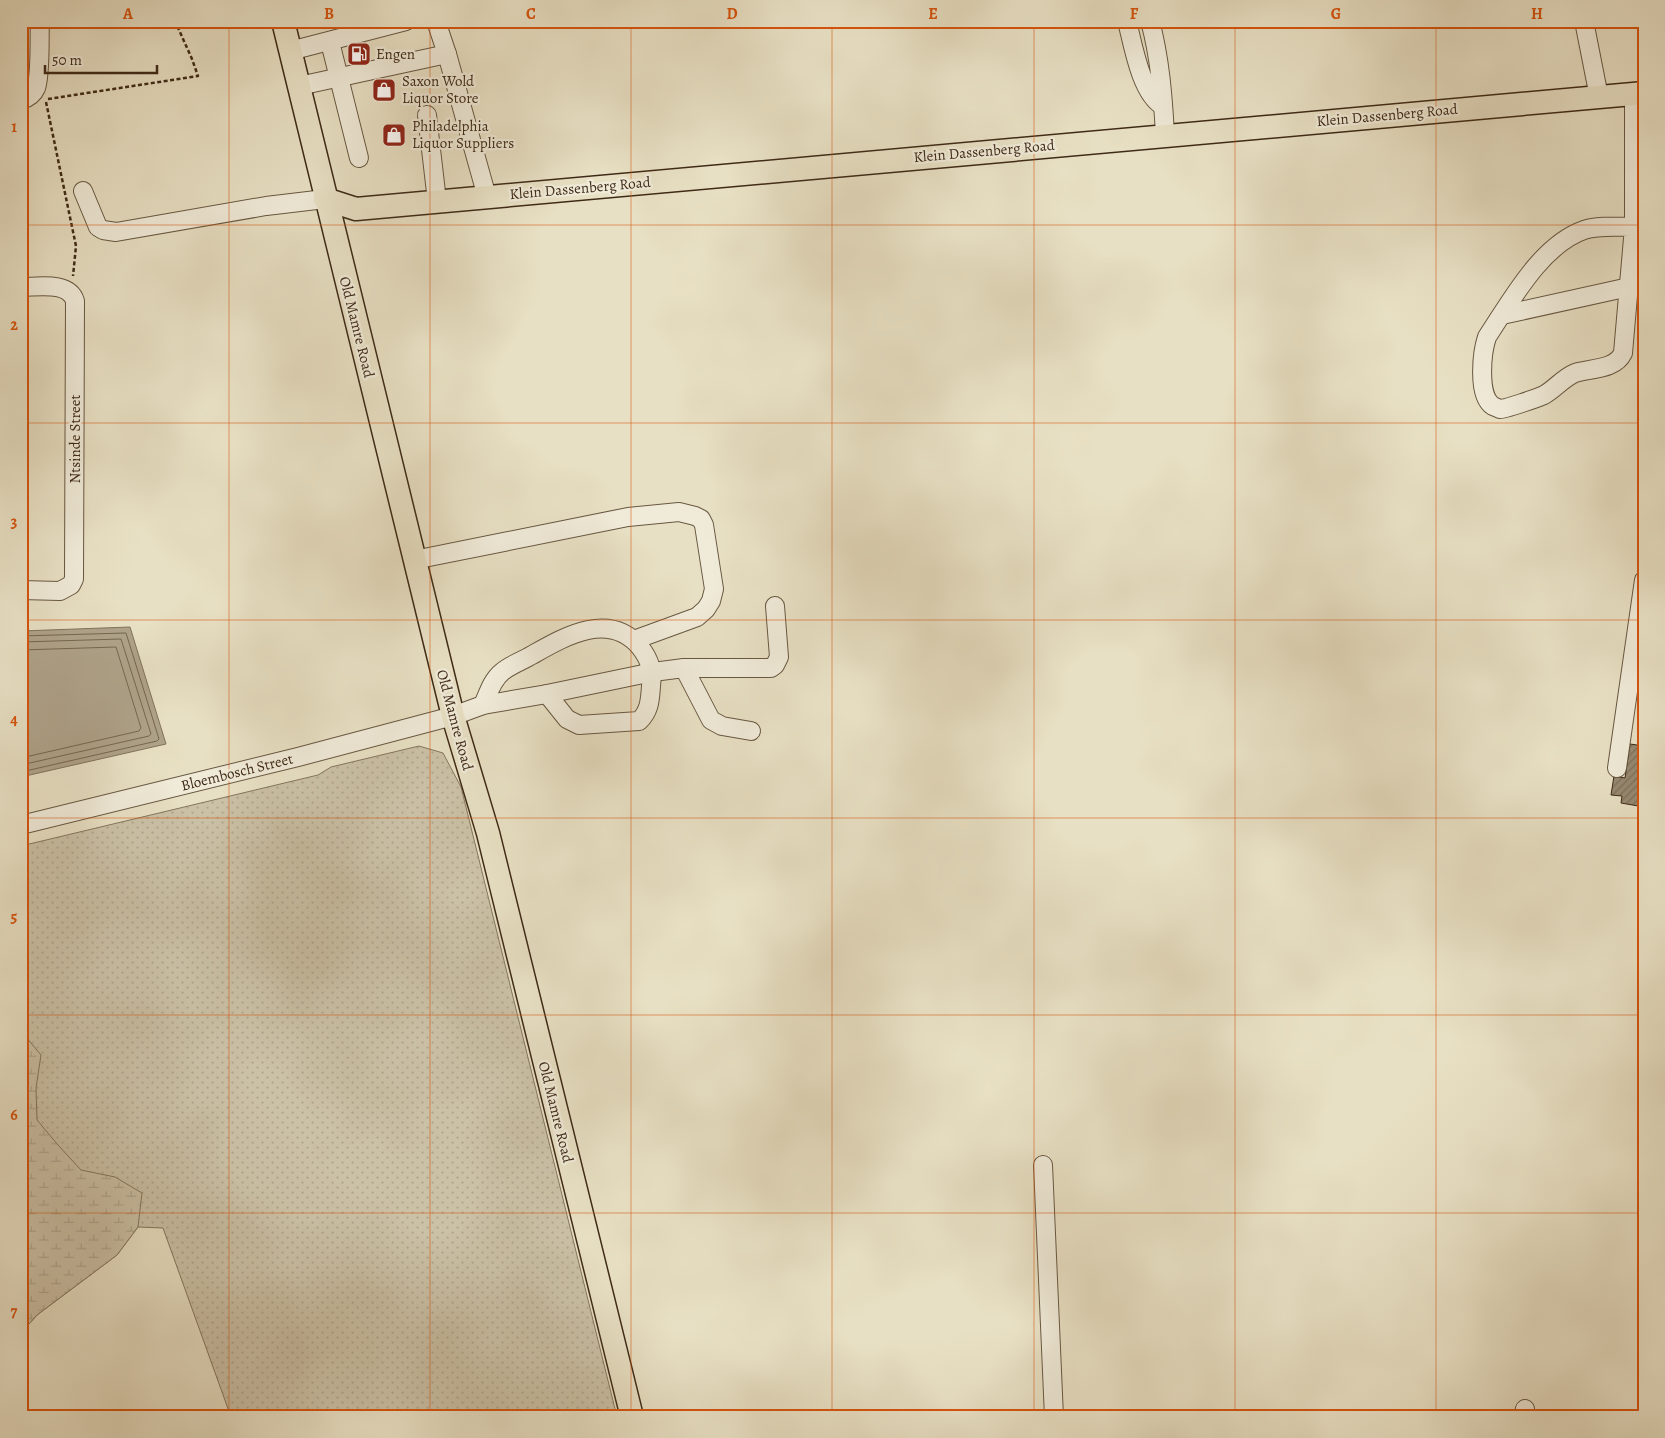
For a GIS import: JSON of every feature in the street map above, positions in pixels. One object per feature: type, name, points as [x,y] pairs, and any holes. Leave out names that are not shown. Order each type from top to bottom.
[{"type":"main road","name":"Old Mamre Road","points":[[283,21],[414,560],[453,716],[488,833],[632,1417]]},
{"type":"main road","name":"Klein Dassenberg Road","points":[[325,199],[356,209],[1639,93]]},
{"type":"street","points":[[21,100],[29,97],[36,88],[40,21]]},
{"type":"street","points":[[290,51],[406,21]]},
{"type":"street","points":[[436,21],[487,197]]},
{"type":"street","points":[[1127,21],[1144,82],[1153,99],[1163,106]]},
{"type":"street","points":[[1150,21],[1156,44],[1163,106],[1164,135]]},
{"type":"street","points":[[1584,21],[1599,97]]},
{"type":"street","points":[[330,42],[359,158]]},
{"type":"street","points":[[298,86],[447,54]]},
{"type":"street","points":[[1634,227],[1586,230],[1572,235],[1559,244],[1532,271],[1487,337],[1483,349],[1482,363],[1486,398],[1494,407],[1502,409],[1544,395],[1574,374],[1614,364],[1623,353],[1634,227],[1639,93]]},
{"type":"street","points":[[427,115],[437,201]]},
{"type":"street","points":[[83,191],[98,227],[103,230],[116,232],[266,206],[325,199]]},
{"type":"street","points":[[21,287],[62,287],[71,292]]},
{"type":"street","points":[[1502,315],[1629,287]]},
{"type":"street","name":"Ntsinde Street","points":[[21,590],[60,591],[70,585],[74,579],[75,301],[71,292]]},
{"type":"street","points":[[414,560],[628,517],[679,512],[701,519],[704,525],[714,589],[711,601],[706,609],[697,617],[634,640]]},
{"type":"street","points":[[1617,768],[1644,580]]},
{"type":"street","name":"Bloembosch Street","points":[[21,825],[298,757],[453,716],[483,706],[653,672],[684,668],[770,668],[775,665],[779,657],[775,606]]},
{"type":"street","points":[[483,706],[492,684],[502,672],[565,637],[587,630],[607,629],[634,640],[644,652],[653,672],[648,709],[639,721],[579,725],[567,719],[547,694]]},
{"type":"street","points":[[684,668],[711,720],[722,726],[751,731]]},
{"type":"street","points":[[1044,1165],[1054,1417]]},
{"type":"path","points":[[71,292],[76,246],[46,99],[198,76],[175,21]]},
{"type":"green space","points":[[419,746],[443,753],[461,787],[617,1417],[231,1417],[163,1228],[138,1227],[117,1255],[37,1315],[21,1333],[21,846],[318,775],[331,767]]},
{"type":"green space","points":[[21,1031],[41,1055],[36,1088],[37,1120],[81,1170],[115,1177],[142,1193],[138,1227],[117,1255],[37,1315],[21,1333]]},
{"type":"water","points":[[130,627],[166,744],[21,777],[21,631]]},
{"type":"building","points":[[347,21],[368,21],[348,26]]},
{"type":"building","points":[[1630,744],[1644,746],[1644,807],[1621,803],[1622,796],[1611,795],[1614,776],[1625,778]]},
{"type":"place","name":"Engen","points":[[359,54]]},
{"type":"place","name":"Saxon Wold Liquor Store","points":[[384,90]]},
{"type":"place","name":"Philadelphia Liquor Suppliers","points":[[394,135]]}]
